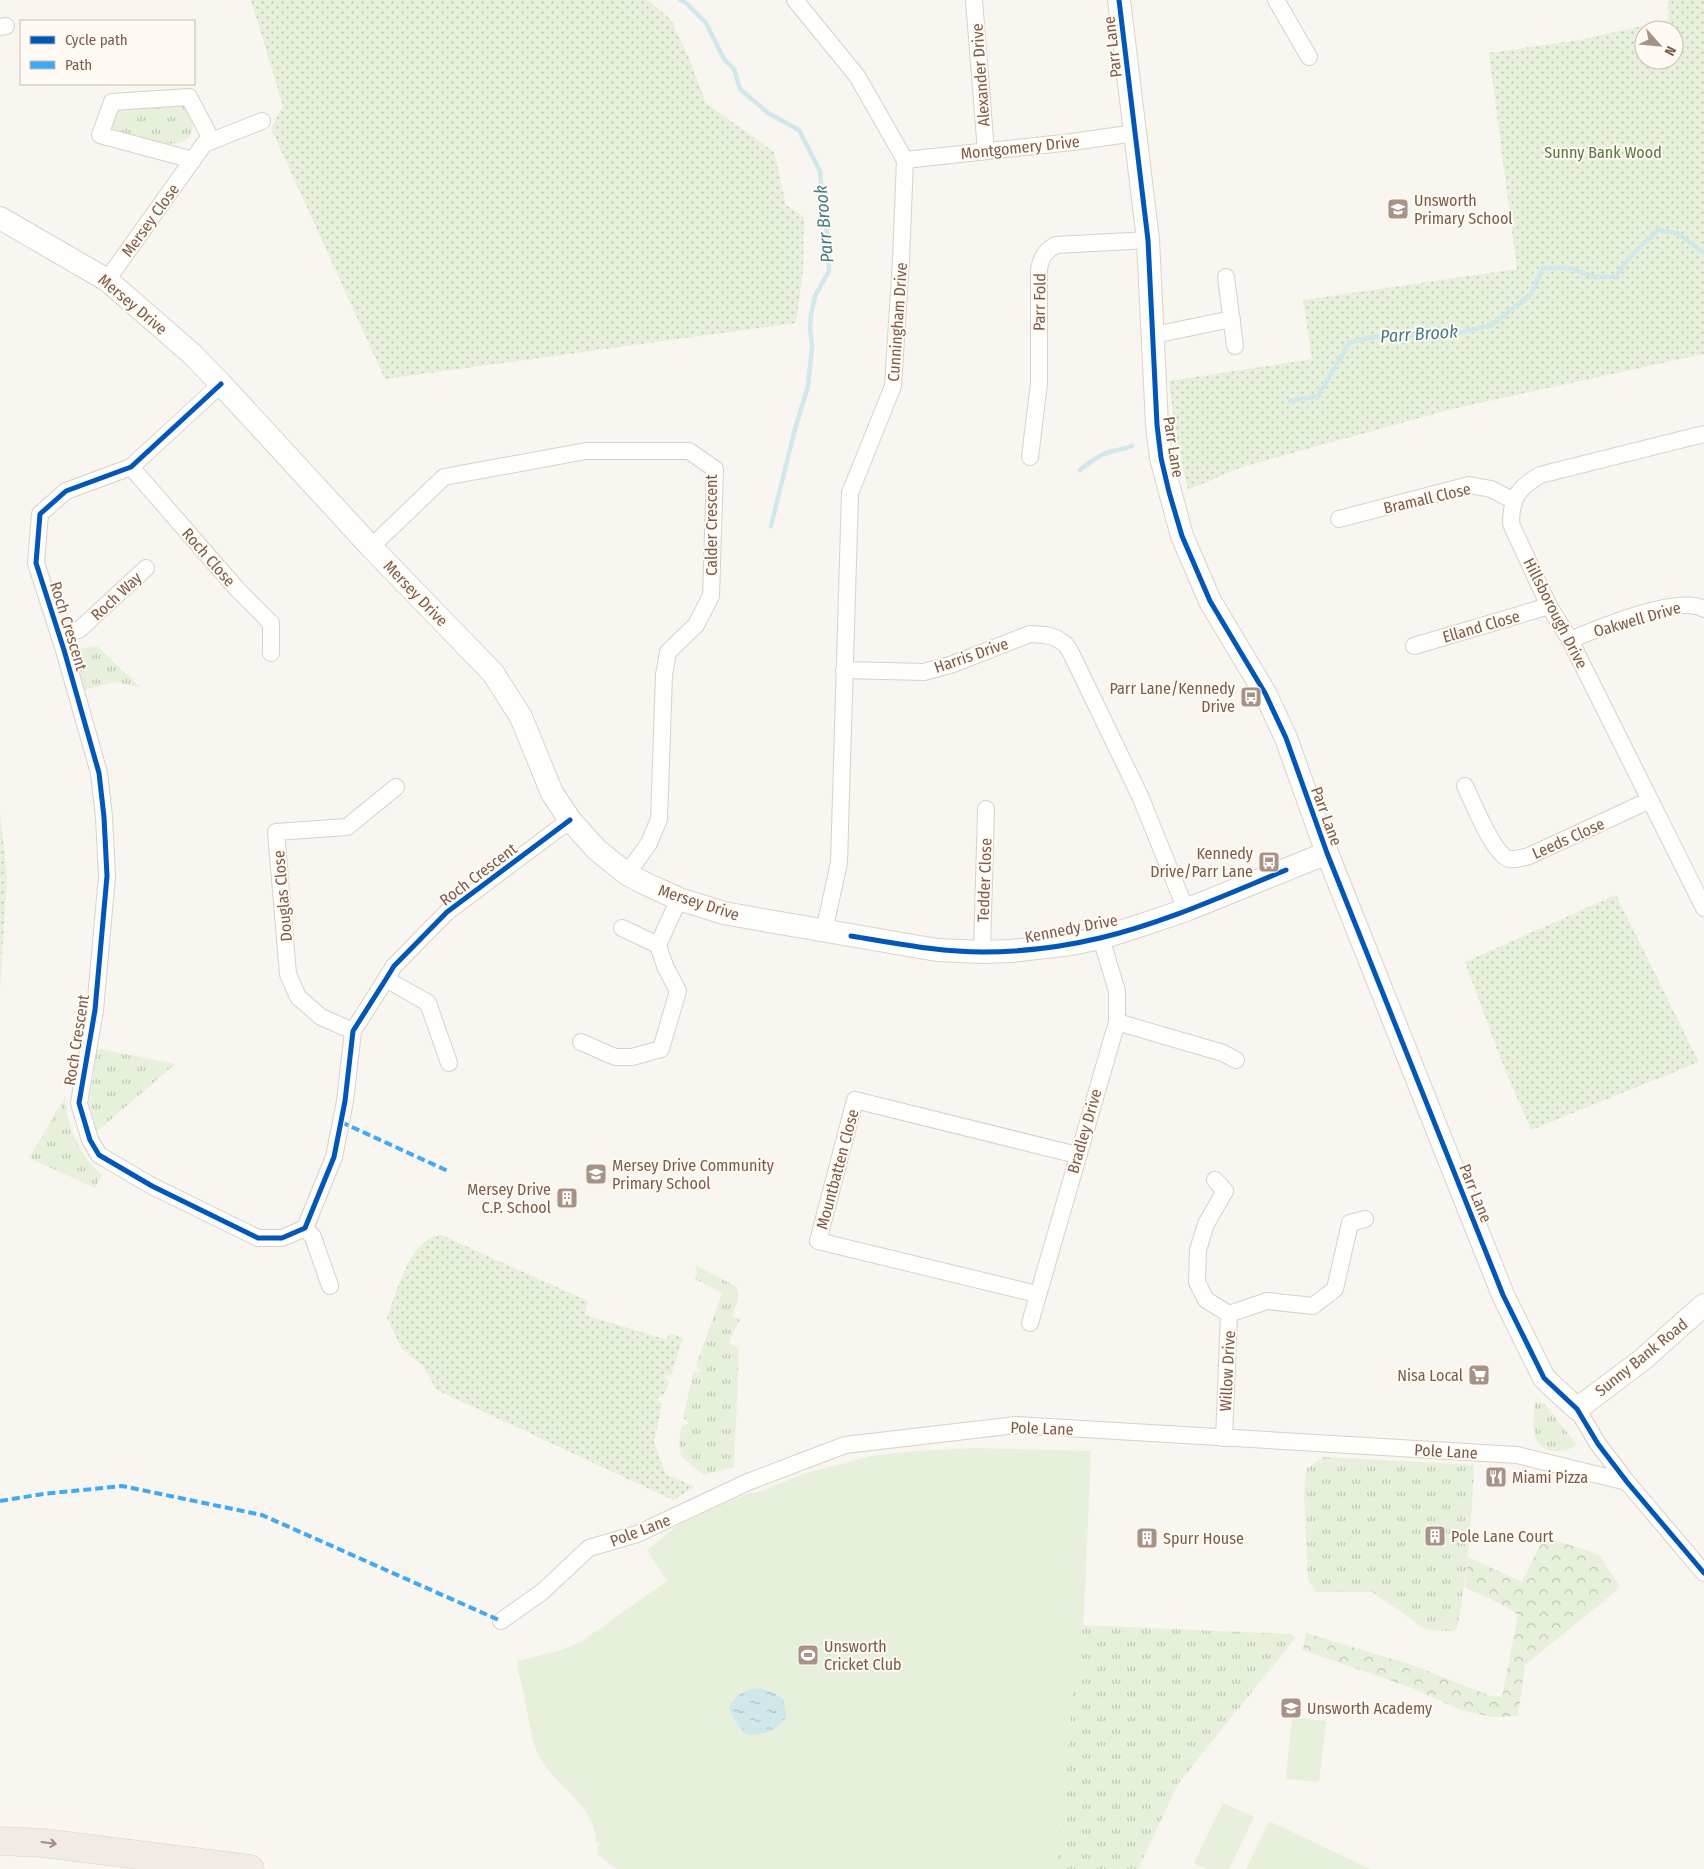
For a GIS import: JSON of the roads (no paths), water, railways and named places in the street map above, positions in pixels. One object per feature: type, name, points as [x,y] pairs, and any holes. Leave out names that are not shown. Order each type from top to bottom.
[{"type":"highway","points":[[0,1841],[43,1842],[250,1869]]},
{"type":"street","name":"Alexander Drive","points":[[974,0],[986,150]]},
{"type":"street","name":"Parr Lane","points":[[1119,0],[1148,240],[1157,425],[1161,458],[1182,536],[1210,601],[1266,693],[1286,738],[1328,853],[1503,1295],[1544,1378],[1578,1408],[1598,1444],[1704,1573]]},
{"type":"street","points":[[1276,0],[1309,57]]},
{"type":"street","points":[[797,1],[857,76],[905,160]]},
{"type":"street","points":[[193,160],[100,135],[112,102],[189,97],[212,141]]},
{"type":"street","name":"Mersey Close","points":[[108,280],[204,144],[262,121]]},
{"type":"street","name":"Montgomery Drive","points":[[905,160],[1072,142],[1135,133]]},
{"type":"street","name":"Cunningham Drive","points":[[844,670],[850,493],[893,386],[902,260],[905,160]]},
{"type":"street","name":"Mersey Drive","points":[[0,218],[108,280],[187,350],[221,384],[371,547],[493,673],[521,717],[552,793],[570,820],[597,850],[627,874],[679,899],[724,912],[824,931]]},
{"type":"street","name":"Parr Fold","points":[[1030,457],[1039,382],[1040,261],[1049,248],[1056,245],[1148,240]]},
{"type":"street","points":[[1226,278],[1236,346]]},
{"type":"street","points":[[1154,335],[1232,319]]},
{"type":"street","name":"Roch Crescent","points":[[221,384],[130,467],[66,491],[40,514],[36,563],[100,773],[107,876],[95,1010],[79,1103],[90,1140],[100,1155],[152,1186],[258,1238],[282,1238],[305,1228],[334,1157],[345,1101],[353,1031],[394,966],[447,912],[570,820]]},
{"type":"street","points":[[1514,501],[1518,492],[1525,484],[1540,475],[1704,434]]},
{"type":"street","name":"Calder Crescent","points":[[371,547],[444,477],[586,451],[689,451],[714,469],[711,596],[696,624],[668,652],[664,674],[659,819],[649,843],[627,874]]},
{"type":"street","name":"Roch Close","points":[[130,467],[237,589],[271,623],[271,653]]},
{"type":"street","name":"Bramall Close","points":[[1339,519],[1469,485],[1491,488],[1514,501]]},
{"type":"street","name":"Hillsborough Drive","points":[[1514,501],[1511,510],[1511,524],[1549,606],[1570,640],[1704,908]]},
{"type":"street","name":"Roch Way","points":[[59,635],[79,630],[146,568]]},
{"type":"street","name":"Oakwell Drive","points":[[1570,640],[1611,623],[1662,609],[1690,604],[1704,609]]},
{"type":"street","name":"Elland Close","points":[[1414,646],[1549,606]]},
{"type":"street","name":"Harris Drive","points":[[844,670],[924,672],[954,664],[1030,634],[1046,635],[1056,638],[1065,644],[1140,796],[1186,910]]},
{"type":"street","points":[[824,931],[839,863],[844,670]]},
{"type":"street","name":"Leeds Close","points":[[1465,786],[1498,851],[1509,859],[1529,856],[1650,800]]},
{"type":"street","name":"Douglas Close","points":[[353,1031],[321,1017],[298,997],[288,974],[276,832],[348,827],[396,787]]},
{"type":"street","name":"Tedder Close","points":[[982,952],[987,809]]},
{"type":"street","name":"Kennedy Drive","points":[[824,931],[936,950],[982,952],[1042,948],[1101,938],[1186,910],[1328,853]]},
{"type":"street","points":[[581,1042],[615,1057],[632,1057],[661,1049],[678,991],[665,966],[658,945],[679,899]]},
{"type":"street","points":[[622,928],[658,945]]},
{"type":"street","name":"Bradley Drive","points":[[1030,1323],[1117,1022],[1117,991],[1101,938]]},
{"type":"street","points":[[386,979],[428,1003],[449,1063]]},
{"type":"street","points":[[1117,1022],[1228,1052]]},
{"type":"street","name":"Mountbatten Close","points":[[1037,1294],[818,1241],[855,1100],[1077,1155]]},
{"type":"street","name":"Willow Drive","points":[[1215,1180],[1225,1191],[1206,1224],[1198,1250],[1197,1282],[1206,1300],[1229,1314],[1224,1438]]},
{"type":"street","points":[[1229,1314],[1267,1300],[1313,1306],[1335,1289],[1350,1223],[1365,1219]]},
{"type":"street","points":[[305,1228],[313,1237],[330,1286]]},
{"type":"street","name":"Sunny Bank Road","points":[[1578,1408],[1642,1360],[1704,1305]]},
{"type":"street","name":"Pole Lane","points":[[501,1621],[542,1592],[589,1548],[637,1534],[748,1482],[845,1445],[1016,1425],[1517,1456],[1628,1482]]},
{"type":"water","points":[[760,1688],[772,1692],[783,1699],[787,1716],[770,1731],[747,1735],[736,1723],[729,1708],[737,1696]]},
{"type":"waterway","name":"Parr Brook","points":[[680,0],[686,3],[706,23],[724,59],[734,69],[740,89],[768,113],[799,130],[820,171],[824,219],[828,237],[829,271],[815,296],[811,315],[812,346],[808,386],[795,429],[771,526]]},
{"type":"waterway","name":"Parr Brook","points":[[1290,401],[1318,396],[1350,342],[1379,336],[1450,335],[1492,325],[1531,294],[1543,268],[1569,268],[1595,277],[1615,277],[1630,257],[1658,230],[1677,233],[1704,253]]},
{"type":"waterway","name":"Parr Brook","points":[[1080,470],[1104,454],[1132,446]]},
{"type":"place","name":"Unsworth Primary School","points":[[1398,209]]},
{"type":"place","name":"Parr Lane/Kennedy Drive","points":[[1251,697]]},
{"type":"place","name":"Kennedy Drive/Parr Lane","points":[[1269,862]]},
{"type":"place","name":"Mersey Drive Community Primary School","points":[[596,1174]]},
{"type":"place","name":"Mersey Drive C.P. School","points":[[567,1198]]},
{"type":"place","name":"Nisa Local","points":[[1479,1375]]},
{"type":"place","name":"Miami Pizza","points":[[1496,1477]]},
{"type":"place","name":"Pole Lane Court","points":[[1435,1536]]},
{"type":"place","name":"Spurr House","points":[[1147,1538]]},
{"type":"place","name":"Unsworth Cricket Club","points":[[808,1655]]},
{"type":"place","name":"Unsworth Academy","points":[[1291,1708]]},
{"type":"park label","name":"Sunny Bank Wood","points":[[1603,152]]}]
